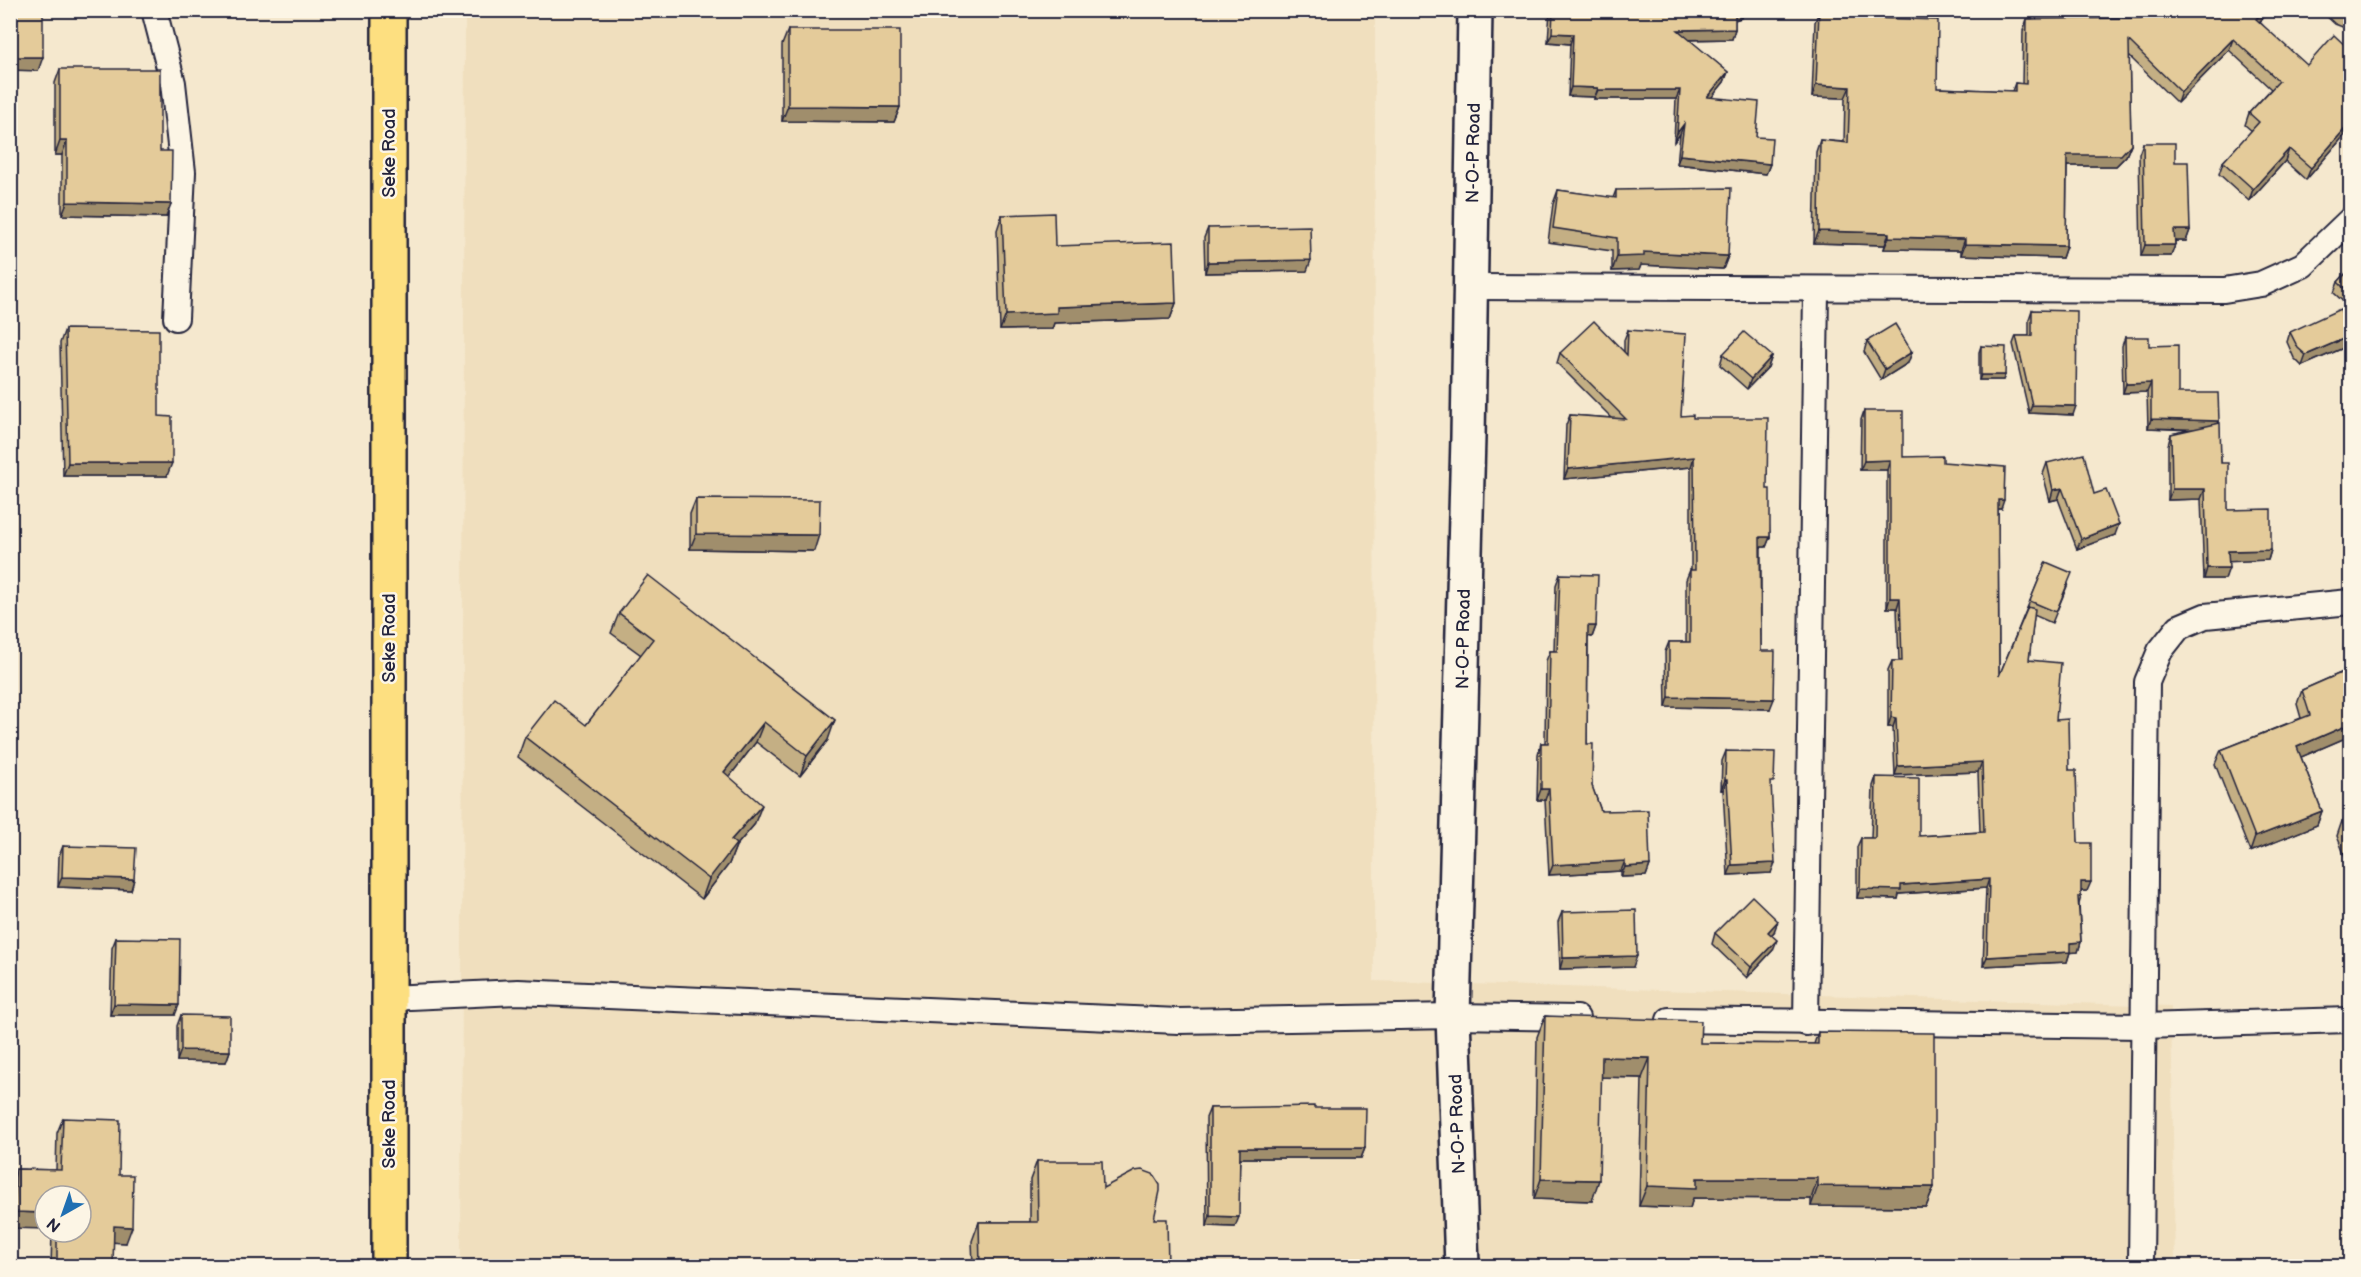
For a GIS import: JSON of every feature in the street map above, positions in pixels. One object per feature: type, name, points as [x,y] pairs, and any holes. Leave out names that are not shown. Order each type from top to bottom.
[{"type":"main road","name":"Seke Road","points":[[389,10],[389,1266]]},
{"type":"street","points":[[154,10],[173,82],[183,172],[176,318]]},
{"type":"street","name":"N-O-P Road","points":[[1462,1266],[1453,1016],[1471,287],[1475,10]]},
{"type":"street","points":[[1471,287],[2224,290],[2261,284],[2303,265],[2350,220]]},
{"type":"street","points":[[1806,1023],[1816,290]]},
{"type":"street","points":[[2141,1266],[2147,682],[2160,651],[2179,627],[2205,616],[2350,602]]},
{"type":"street","points":[[389,998],[518,992],[1179,1021],[1453,1016],[1594,1019]]},
{"type":"street","points":[[1641,1020],[2143,1026],[2350,1020]]},
{"type":"street","points":[[1462,1266],[1476,1266]]},
{"type":"shaded area","points":[[465,11],[1375,11],[1374,981],[2171,1006],[2175,1266],[461,1266]]},
{"type":"building","points":[[10,10],[43,10],[43,57],[10,57]]},
{"type":"building","points":[[1553,10],[1738,10],[1735,12],[1735,29],[1678,30],[1728,72],[1707,97],[1759,102],[1756,137],[1772,138],[1770,164],[1680,155],[1684,124],[1677,133],[1680,90],[1598,90],[1598,88],[1571,87],[1573,34],[1552,33]]},
{"type":"building","points":[[2148,10],[2264,10],[2256,19],[2307,65],[2334,35],[2350,50],[2350,123],[2311,168],[2289,149],[2253,189],[2223,162],[2259,122],[2249,113],[2279,81],[2233,39],[2181,92],[2129,41],[2131,144],[2121,155],[2067,155],[2066,246],[1965,244],[1965,239],[1889,237],[1889,233],[1819,231],[1820,140],[1848,143],[1850,87],[1816,85],[1819,11],[1872,13],[1872,18],[1938,20],[1937,88],[2015,91],[2015,83],[2026,84],[2027,19],[2141,18]]},
{"type":"building","points":[[2336,10],[2350,10],[2350,18],[2339,13]]},
{"type":"building","points":[[788,30],[900,30],[900,107],[788,106]]},
{"type":"building","points":[[60,69],[160,69],[160,151],[172,151],[171,204],[67,202],[67,141],[60,141]]},
{"type":"building","points":[[2143,143],[2175,143],[2175,162],[2188,162],[2190,230],[2174,230],[2175,245],[2145,245]]},
{"type":"building","points":[[1731,188],[1728,256],[1644,252],[1644,256],[1617,257],[1617,238],[1553,228],[1558,190],[1616,198],[1616,190]]},
{"type":"building","points":[[1054,213],[1055,246],[1174,242],[1176,303],[1057,307],[1057,313],[1006,315],[1002,215]]},
{"type":"building","points":[[1310,226],[1311,260],[1208,262],[1208,228]]},
{"type":"building","points":[[2350,269],[2350,294],[2338,282]]},
{"type":"building","points":[[2340,309],[2350,336],[2306,355],[2298,348],[2290,332]]},
{"type":"building","points":[[2032,310],[2077,311],[2076,406],[2032,405],[2016,336],[2032,336]]},
{"type":"building","points":[[1594,321],[1627,355],[1628,330],[1686,334],[1681,416],[1768,418],[1767,489],[1770,489],[1770,537],[1760,537],[1761,651],[1775,651],[1774,699],[1669,697],[1669,642],[1690,642],[1690,570],[1695,570],[1694,457],[1568,469],[1570,415],[1626,419],[1560,353]]},
{"type":"building","points":[[1895,324],[1912,352],[1885,369],[1867,341]]},
{"type":"building","points":[[65,329],[159,330],[159,416],[172,417],[172,463],[68,463]]},
{"type":"building","points":[[1744,332],[1772,356],[1751,379],[1723,354]]},
{"type":"building","points":[[2125,337],[2149,337],[2149,346],[2178,345],[2178,393],[2218,393],[2219,421],[2151,419],[2151,383],[2126,384]]},
{"type":"building","points":[[1981,346],[2006,347],[2005,375],[1981,375]]},
{"type":"building","points":[[1864,411],[1903,411],[1903,457],[1943,456],[1943,462],[2005,467],[2004,500],[1998,500],[1999,676],[2028,607],[2035,609],[2029,660],[2061,663],[2056,720],[2068,719],[2069,770],[2076,770],[2078,843],[2091,843],[2091,882],[2081,882],[2081,897],[2078,897],[2081,942],[2070,943],[2070,952],[1987,957],[1989,879],[1901,885],[1901,890],[1860,889],[1861,838],[1875,838],[1876,777],[1919,778],[1919,836],[1984,832],[1982,762],[1898,766],[1896,718],[1891,717],[1892,661],[1902,661],[1900,598],[1890,598],[1890,460],[1864,461]]},
{"type":"building","points":[[2220,423],[2221,463],[2228,463],[2228,510],[2271,509],[2271,550],[2228,551],[2229,568],[2207,568],[2205,489],[2172,489],[2171,434]]},
{"type":"building","points":[[2084,454],[2094,494],[2106,490],[2119,524],[2081,539],[2062,488],[2053,490],[2047,463]]},
{"type":"building","points":[[696,499],[820,500],[819,535],[696,534]]},
{"type":"building","points":[[2046,562],[2072,573],[2056,612],[2030,601]]},
{"type":"building","points":[[1560,574],[1598,575],[1596,626],[1588,626],[1587,744],[1593,744],[1592,786],[1601,811],[1648,810],[1650,865],[1625,867],[1625,861],[1553,865],[1549,789],[1541,789],[1541,743],[1548,743],[1550,651],[1557,651]]},
{"type":"building","points":[[648,575],[835,720],[807,756],[764,722],[724,772],[762,805],[731,840],[736,844],[709,879],[525,737],[554,700],[586,725],[653,639],[619,613]]},
{"type":"building","points":[[2350,669],[2350,724],[2297,747],[2322,811],[2255,837],[2221,750],[2310,715],[2302,690]]},
{"type":"building","points":[[1726,751],[1775,752],[1774,782],[1771,782],[1775,863],[1732,865],[1727,780],[1725,780]]},
{"type":"building","points":[[2350,818],[2350,841],[2342,821]]},
{"type":"building","points":[[63,846],[136,848],[134,879],[62,877]]},
{"type":"building","points":[[1752,896],[1778,921],[1768,932],[1777,940],[1751,967],[1715,933]]},
{"type":"building","points":[[1636,910],[1637,956],[1563,958],[1562,912]]},
{"type":"building","points":[[116,938],[180,939],[179,1005],[114,1004]]},
{"type":"building","points":[[181,1015],[230,1016],[230,1051],[181,1050]]},
{"type":"building","points":[[1545,1016],[1701,1021],[1700,1043],[1818,1044],[1818,1032],[1934,1033],[1934,1187],[1818,1186],[1818,1178],[1697,1178],[1697,1188],[1647,1186],[1650,1058],[1602,1057],[1599,1180],[1541,1179]]},
{"type":"building","points":[[1314,1106],[1314,1108],[1366,1108],[1365,1148],[1240,1148],[1239,1217],[1210,1216],[1210,1108]]},
{"type":"building","points":[[63,1118],[120,1120],[119,1175],[133,1175],[132,1227],[114,1226],[113,1265],[57,1264],[57,1244],[93,1244],[93,1184],[33,1184],[33,1213],[15,1212],[16,1169],[61,1170]]},
{"type":"building","points":[[1037,1161],[1102,1161],[1103,1188],[1135,1171],[1142,1170],[1153,1174],[1160,1185],[1154,1219],[1167,1219],[1168,1266],[980,1266],[979,1222],[1038,1222]]}]
